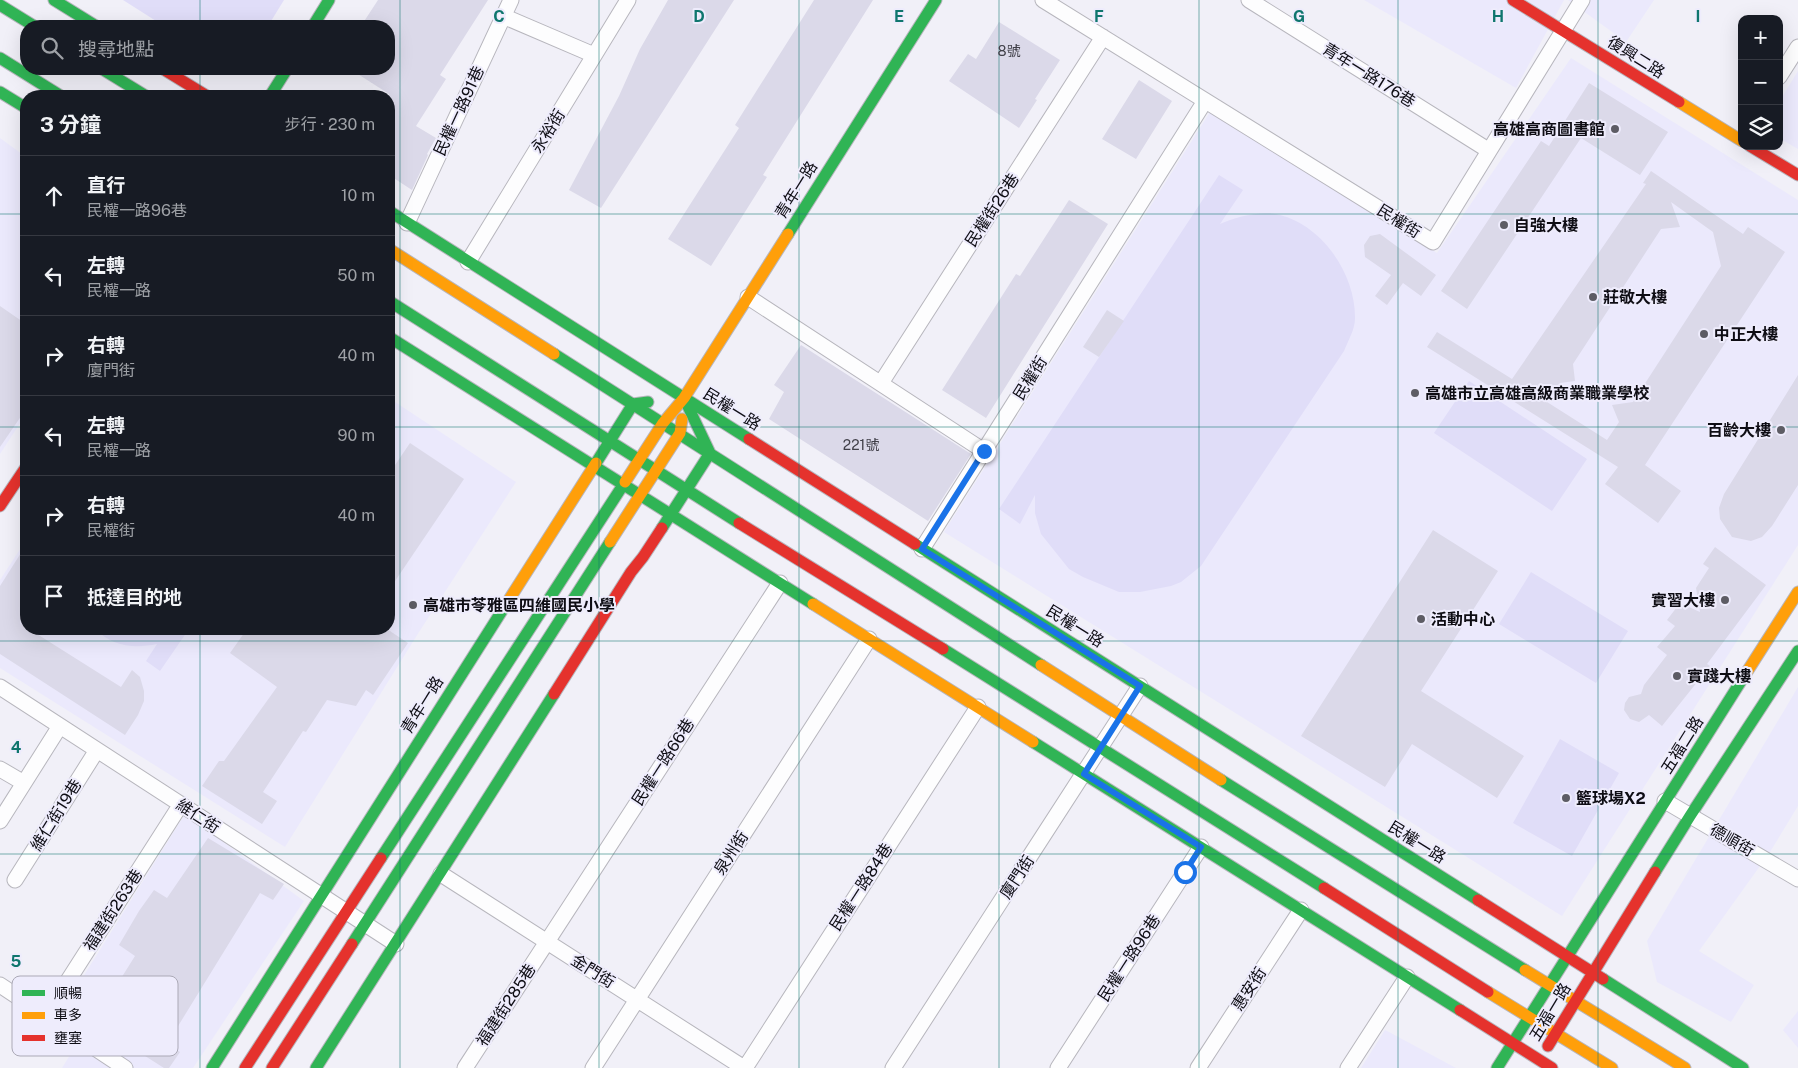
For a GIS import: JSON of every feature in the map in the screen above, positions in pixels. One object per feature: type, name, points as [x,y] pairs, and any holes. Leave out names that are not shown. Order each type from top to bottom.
[{"type":"street","points":[[54,0],[86,20]]},
{"type":"street","points":[[317,20],[329,0]]},
{"type":"street","name":"民權一路91巷","points":[[407,223],[511,0]]},
{"type":"street","name":"永裕街","points":[[468,262],[628,0]]},
{"type":"street","name":"青年一路","points":[[245,1068],[347,912],[468,716],[663,423],[684,398],[936,0]]},
{"type":"street","name":"民權街","points":[[1043,0],[1433,242],[1582,0]]},
{"type":"street","name":"青年一路176巷","points":[[1249,0],[1488,150]]},
{"type":"street","name":"復興二路","points":[[1514,0],[1738,138]]},
{"type":"street","points":[[0,5],[24,20]]},
{"type":"street","points":[[503,16],[594,55]]},
{"type":"street","name":"民權街26巷","points":[[881,383],[1104,37]]},
{"type":"street","points":[[1783,71],[1798,47]]},
{"type":"street","points":[[0,58],[20,70]]},
{"type":"street","points":[[27,75],[51,90]]},
{"type":"street","points":[[112,75],[136,90]]},
{"type":"street","points":[[173,75],[196,90]]},
{"type":"street","points":[[274,90],[284,75]]},
{"type":"street","points":[[0,92],[20,104]]},
{"type":"street","name":"民權街","points":[[922,549],[1205,102]]},
{"type":"street","name":"復興二路","points":[[1758,150],[1798,175]]},
{"type":"street","name":"民權一路","points":[[395,215],[1743,1068]]},
{"type":"street","points":[[395,253],[1120,717],[1575,1002],[1685,1068]]},
{"type":"street","points":[[748,297],[984,451]]},
{"type":"street","points":[[395,306],[610,440],[686,490],[1101,747],[1612,1068]]},
{"type":"street","points":[[395,341],[1512,1043],[1537,1064],[1552,1068]]},
{"type":"street","points":[[633,404],[684,398],[710,453]]},
{"type":"street","name":"青年一路","points":[[272,1068],[365,924],[494,732],[680,434],[684,398]]},
{"type":"street","name":"青年一路","points":[[212,1068],[321,895],[448,703],[633,404]]},
{"type":"street","points":[[316,1068],[441,874],[516,746],[710,453]]},
{"type":"street","points":[[0,506],[20,477]]},
{"type":"street","name":"民權一路66巷","points":[[547,942],[780,583]]},
{"type":"street","name":"五福二路","points":[[1528,1017],[1798,592]]},
{"type":"street","name":"泉州街","points":[[593,1068],[869,639]]},
{"type":"street","points":[[1593,973],[1690,816],[1798,651]]},
{"type":"street","name":"廈門街","points":[[893,1068],[1140,686]]},
{"type":"street","name":"維仁街","points":[[0,687],[396,944]]},
{"type":"street","name":"民權一路84巷","points":[[745,1068],[978,707]]},
{"type":"street","points":[[468,716],[494,732]]},
{"type":"street","points":[[0,821],[60,726]]},
{"type":"street","name":"維仁街19巷","points":[[15,880],[97,750]]},
{"type":"street","points":[[0,769],[24,783]]},
{"type":"street","name":"德順街","points":[[1665,802],[1798,879]]},
{"type":"street","name":"福建街263巷","points":[[71,976],[181,804]]},
{"type":"street","name":"民權一路96巷","points":[[1058,1068],[1201,847]]},
{"type":"street","name":"金門街","points":[[441,874],[745,1068]]},
{"type":"street","name":"惠安街","points":[[1198,1068],[1300,910]]},
{"type":"street","name":"福建街285巷","points":[[465,1068],[547,942]]},
{"type":"street","name":"五福一路","points":[[1537,1064],[1593,973]]},
{"type":"street","points":[[1348,1068],[1407,977]]},
{"type":"street","points":[[0,985],[12,993]]},
{"type":"street","name":"五福一路","points":[[1497,1068],[1528,1017]]},
{"type":"street","points":[[107,1056],[125,1068]]},
{"type":"shaded area","points":[[123,0],[284,0],[272,20],[155,20]]},
{"type":"shaded area","points":[[1364,0],[1564,0],[1516,88]]},
{"type":"shaded area","points":[[1568,0],[1654,0],[1626,42]]},
{"type":"shaded area","name":"高雄市立高雄高級商業職業學校","points":[[1571,58],[1798,200],[1798,545],[1562,916],[944,532],[1210,112],[1437,253]]},
{"type":"shaded area","points":[[1798,71],[1798,149],[1783,140],[1783,95]]},
{"type":"shaded area","points":[[0,138],[20,153],[20,423],[0,454]]},
{"type":"shaded area","points":[[1219,175],[1243,190],[1220,224],[1249,215],[1265,213],[1280,215],[1296,221],[1323,241],[1343,270],[1350,286],[1354,302],[1354,327],[1344,351],[1201,566],[1181,582],[1171,586],[1140,592],[1119,592],[1069,569],[1041,534],[1035,513],[1035,495],[1020,524],[999,509]]},
{"type":"shaded area","points":[[1469,381],[1587,459],[1552,511],[1434,433]]},
{"type":"shaded area","name":"高雄市苓雅區四維國民小學","points":[[395,402],[516,482],[419,632],[285,847],[0,668],[0,580],[20,549],[20,635],[395,635]]},
{"type":"shaded area","points":[[1531,572],[1628,631],[1596,683],[1499,624]]},
{"type":"shaded area","points":[[102,635],[185,635],[160,671],[146,661],[157,644],[131,646],[108,639]]},
{"type":"shaded area","points":[[1798,687],[1798,806],[1770,852],[1699,951],[1754,985],[1731,1022],[1657,982],[1647,941]]},
{"type":"shaded area","name":"籃球場X2","points":[[1560,739],[1619,773],[1572,856],[1513,823]]},
{"type":"shaded area","points":[[185,814],[304,901],[193,1068],[62,1068],[69,1056],[178,1056],[178,976],[84,976]]},
{"type":"shaded area","points":[[1798,1011],[1798,1048],[1783,1030]]},
{"type":"shaded area","points":[[1385,1030],[1389,1032],[1456,1068],[1361,1068]]},
{"type":"building","points":[[378,0],[488,0],[440,75],[446,79],[416,126],[436,138],[412,190],[395,179],[395,90],[383,90],[359,75],[395,75],[395,20],[365,20]]},
{"type":"building","points":[[668,0],[734,0],[601,208],[569,190],[619,96],[640,49]]},
{"type":"building","points":[[814,0],[873,0],[763,175],[767,177],[711,266],[668,239],[739,128],[735,125]]},
{"type":"building","points":[[999,22],[1060,60],[1019,128],[949,81],[968,54],[976,59]]},
{"type":"building","points":[[1139,80],[1172,101],[1136,159],[1102,139]]},
{"type":"building","points":[[1589,83],[1668,132],[1640,175],[1581,138],[1467,309],[1441,291],[1541,141],[1549,146]]},
{"type":"building","points":[[1651,171],[1743,234],[1748,227],[1785,252],[1645,465],[1681,491],[1658,523],[1605,484],[1618,467],[1427,347],[1437,332],[1512,379],[1646,184],[1643,183]],"holes":[[[1671,202],[1713,232],[1721,266],[1633,402],[1612,405],[1619,422],[1607,440],[1547,402],[1560,383],[1575,381],[1573,364],[1661,229],[1680,227]]]},
{"type":"building","points":[[1069,200],[1108,224],[986,418],[942,390],[1016,274],[1020,276]]},
{"type":"building","points":[[1380,234],[1436,275],[1421,296],[1403,283],[1387,305],[1375,296],[1391,275],[1365,257],[1364,245],[1370,236]]},
{"type":"building","points":[[0,306],[20,320],[20,418],[0,447]]},
{"type":"building","points":[[1107,310],[1124,321],[1099,357],[1083,347]]},
{"type":"building","points":[[801,345],[971,454],[928,521],[769,419],[784,392],[774,385]]},
{"type":"building","name":"百齡大樓","points":[[1798,375],[1798,485],[1772,526],[1762,537],[1751,541],[1732,537],[1720,519],[1719,508],[1724,494]]},
{"type":"building","points":[[410,443],[464,479],[395,581],[395,465]]},
{"type":"building","points":[[1433,530],[1498,571],[1421,691],[1524,756],[1497,798],[1412,744],[1385,787],[1301,736]]},
{"type":"building","points":[[1715,547],[1766,585],[1707,664],[1710,666],[1662,726],[1649,715],[1639,722],[1630,719],[1624,710],[1625,703],[1629,697],[1641,694],[1644,685],[1667,655],[1657,647],[1675,626],[1667,620],[1680,603],[1700,612],[1696,588],[1709,568],[1703,564]]},
{"type":"building","points":[[20,554],[20,635],[39,635],[121,687],[132,670],[140,677],[144,691],[144,701],[138,715],[125,735],[0,654],[0,586]]},
{"type":"building","points":[[395,634],[408,643],[373,695],[366,690],[356,706],[327,700],[306,732],[303,731],[263,792],[277,801],[262,824],[202,786],[219,761],[224,761],[277,687],[230,653],[243,635]]},
{"type":"building","points":[[208,838],[284,884],[273,900],[260,893],[178,1026],[178,976],[122,976],[135,956],[119,945],[154,890],[167,898]]},
{"type":"building","points":[[145,1056],[177,1056],[169,1068],[164,1068]]},
{"type":"traffic: fast","points":[[54,0],[86,20]]},
{"type":"traffic: fast","points":[[317,20],[329,0]]},
{"type":"traffic: fast","points":[[788,234],[936,0]]},
{"type":"traffic: fast","points":[[0,5],[24,20]]},
{"type":"traffic: fast","points":[[0,58],[20,70]]},
{"type":"traffic: fast","points":[[27,75],[51,90]]},
{"type":"traffic: fast","points":[[112,75],[136,90]]},
{"type":"traffic: fast","points":[[274,90],[283,75]]},
{"type":"traffic: fast","points":[[0,92],[20,104]]},
{"type":"traffic: fast","points":[[395,215],[749,439]]},
{"type":"traffic: fast","points":[[395,305],[739,523]]},
{"type":"traffic: fast","points":[[395,341],[813,604]]},
{"type":"traffic: fast","points":[[554,354],[1041,665]]},
{"type":"traffic: fast","points":[[662,528],[710,453],[684,398]]},
{"type":"traffic: fast","points":[[596,463],[633,404],[648,402]]},
{"type":"traffic: fast","points":[[381,858],[625,482]]},
{"type":"traffic: fast","points":[[352,944],[610,542]]},
{"type":"traffic: fast","points":[[915,544],[1478,900]]},
{"type":"traffic: fast","points":[[212,1068],[505,606]]},
{"type":"traffic: fast","points":[[943,649],[1324,888]]},
{"type":"traffic: fast","points":[[1655,872],[1798,651]]},
{"type":"traffic: fast","points":[[1497,1068],[1743,678]]},
{"type":"traffic: fast","points":[[316,1068],[554,694]]},
{"type":"traffic: fast","points":[[1033,742],[1460,1010]]},
{"type":"traffic: fast","points":[[1221,780],[1525,970]]},
{"type":"traffic: fast","points":[[1603,979],[1743,1068]]},
{"type":"traffic: slow","points":[[1679,102],[1738,139]]},
{"type":"traffic: slow","points":[[625,482],[663,423],[684,398],[788,234]]},
{"type":"traffic: slow","points":[[395,253],[554,354]]},
{"type":"traffic: slow","points":[[610,542],[680,433],[682,419]]},
{"type":"traffic: slow","points":[[505,606],[596,463]]},
{"type":"traffic: slow","points":[[1743,678],[1798,592]]},
{"type":"traffic: slow","points":[[813,604],[1033,742]]},
{"type":"traffic: slow","points":[[1041,665],[1221,780]]},
{"type":"traffic: slow","points":[[1525,970],[1685,1068]]},
{"type":"traffic: slow","points":[[1488,992],[1612,1068]]},
{"type":"traffic: jam","points":[[1513,0],[1679,102]]},
{"type":"traffic: jam","points":[[173,75],[197,90]]},
{"type":"traffic: jam","points":[[1757,150],[1798,175]]},
{"type":"traffic: jam","points":[[749,439],[915,544]]},
{"type":"traffic: jam","points":[[0,506],[20,476]]},
{"type":"traffic: jam","points":[[739,523],[943,649]]},
{"type":"traffic: jam","points":[[554,694],[631,572],[662,528]]},
{"type":"traffic: jam","points":[[245,1068],[381,858]]},
{"type":"traffic: jam","points":[[1548,1046],[1655,872]]},
{"type":"traffic: jam","points":[[1324,888],[1488,992]]},
{"type":"traffic: jam","points":[[1478,900],[1603,979]]},
{"type":"traffic: jam","points":[[272,1068],[352,944]]},
{"type":"traffic: jam","points":[[1460,1010],[1552,1068]]},
{"type":"place","name":"高雄高商圖書館","points":[[1615,129]]},
{"type":"place","name":"自強大樓","points":[[1504,225]]},
{"type":"place","name":"莊敬大樓","points":[[1593,297]]},
{"type":"place","name":"中正大樓","points":[[1704,334]]},
{"type":"place","name":"高雄市立高雄高級商業職業學校","points":[[1415,393]]},
{"type":"place","name":"百齡大樓","points":[[1781,430]]},
{"type":"place","name":"實習大樓","points":[[1725,600]]},
{"type":"place","name":"高雄市苓雅區四維國民小學","points":[[413,605]]},
{"type":"place","name":"活動中心","points":[[1421,619]]},
{"type":"place","name":"實踐大樓","points":[[1677,676]]},
{"type":"place","name":"籃球場X2","points":[[1566,798]]},
{"type":"route","points":[[984,451],[922,549],[1140,686],[1084,774],[1201,847],[1185,872]]}]
